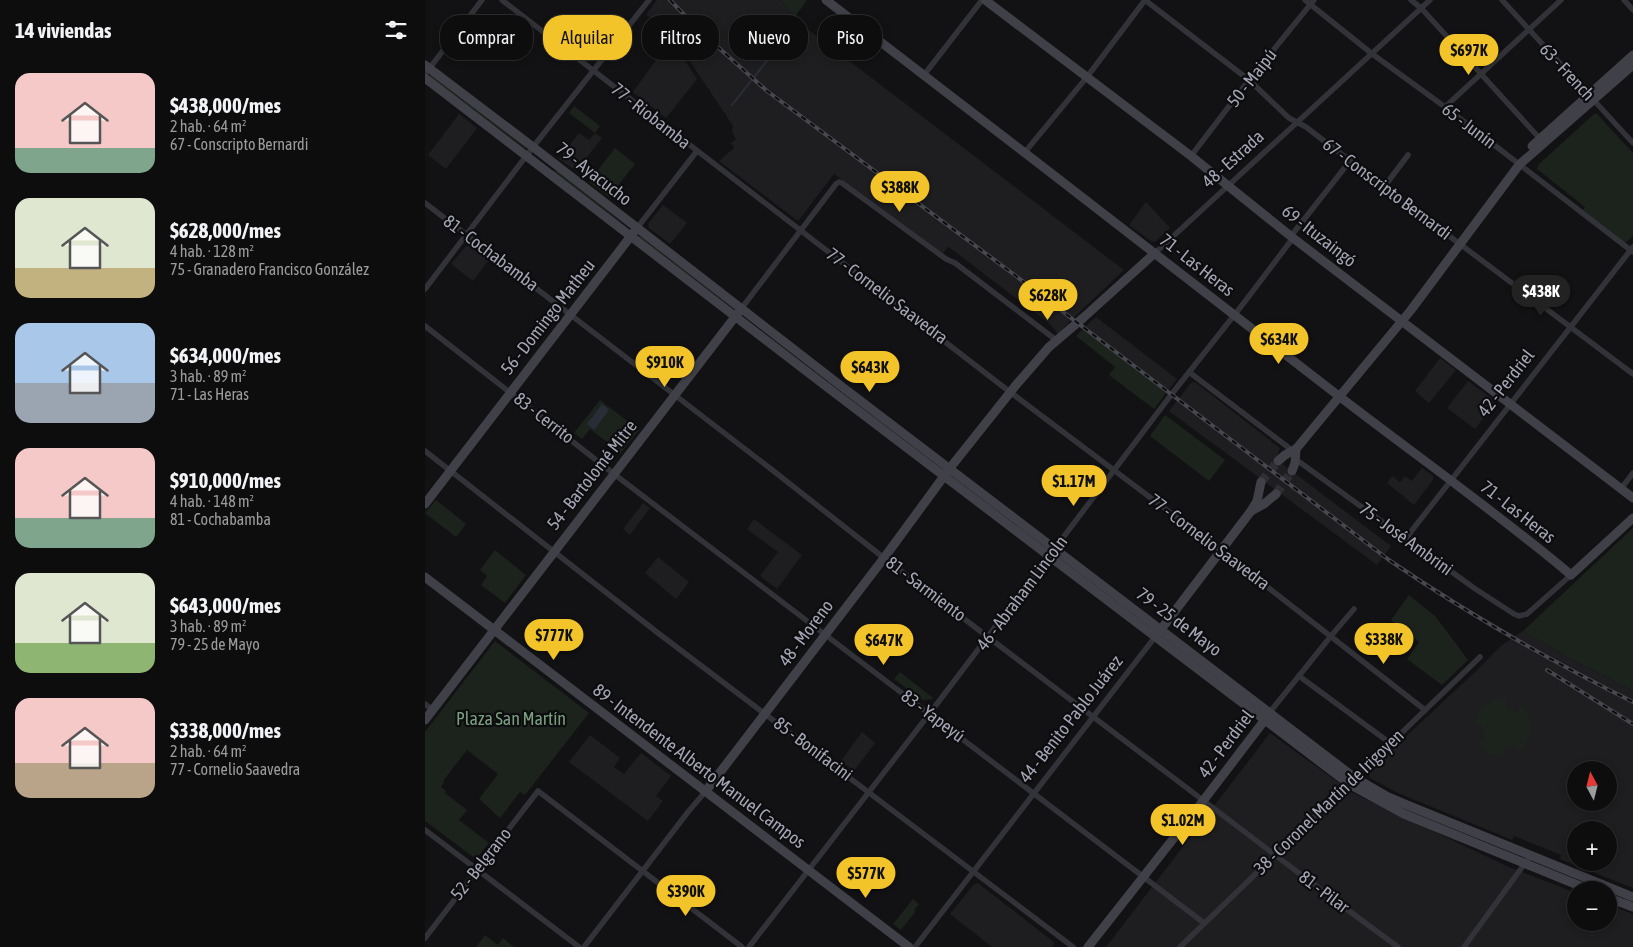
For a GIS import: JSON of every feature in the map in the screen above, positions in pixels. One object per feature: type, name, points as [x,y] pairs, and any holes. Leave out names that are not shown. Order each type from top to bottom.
[{"type":"street","points":[[426,72],[482,0]]},
{"type":"street","name":"77 - Riobamba","points":[[502,0],[801,230]]},
{"type":"street","points":[[425,289],[533,147],[649,0]]},
{"type":"street","name":"71 - Las Heras","points":[[826,0],[1339,396],[1451,480],[1571,575]]},
{"type":"street","points":[[924,75],[983,0]]},
{"type":"street","name":"69 - Ituzaingó","points":[[983,0],[1191,156],[1292,237],[1511,404],[1620,490],[1633,498]]},
{"type":"street","points":[[1025,152],[1087,77],[1145,0]]},
{"type":"street","name":"67 - Conscripto Bernardi","points":[[1145,0],[1249,80],[1289,118],[1306,127],[1633,374]]},
{"type":"street","name":"65 - Junín","points":[[1305,0],[1312,2],[1371,53],[1632,250]]},
{"type":"street","points":[[1411,0],[1421,8],[1542,141]]},
{"type":"street","name":"48 - Estrada","points":[[1056,340],[1155,253],[1430,0]]},
{"type":"street","name":"63 - French","points":[[1502,0],[1633,143]]},
{"type":"street","points":[[1445,107],[1561,0]]},
{"type":"street","points":[[1624,0],[1633,10]]},
{"type":"street","name":"50 - Maipú","points":[[1191,156],[1312,2]]},
{"type":"street","points":[[1591,98],[1633,55]]},
{"type":"street","points":[[1278,461],[1295,453],[1402,320],[1519,165],[1542,141],[1591,98],[1633,65]]},
{"type":"street","name":"79 - Ayacucho","points":[[426,72],[533,147],[741,309]]},
{"type":"street","name":"79 - Ayacucho","points":[[426,72],[527,155],[735,317]]},
{"type":"street","name":"56 - Domingo Matheu","points":[[425,504],[697,151]]},
{"type":"street","points":[[1384,187],[1408,155]]},
{"type":"street","name":"46 - Abraham Lincoln","points":[[749,947],[930,714],[1189,372],[1235,315],[1350,161]]},
{"type":"street","name":"54 - Bartolomé Mitre","points":[[425,720],[839,182],[843,183],[946,259],[955,263],[1056,340]]},
{"type":"street","name":"81 - Cochabamba","points":[[425,203],[675,395]]},
{"type":"street","name":"77 - Cornelio Saavedra","points":[[801,230],[1010,392],[1220,550],[1425,710]]},
{"type":"street","name":"42 - Perdriel","points":[[1406,538],[1632,250]]},
{"type":"street","name":"79 - 25 de Mayo","points":[[741,309],[1161,628],[1267,716]]},
{"type":"street","name":"79 - 25 de Mayo","points":[[735,317],[1155,637],[1267,716],[1352,781],[1405,814],[1568,881]]},
{"type":"street","name":"83 - Cerrito","points":[[425,326],[614,474]]},
{"type":"street","name":"48 - Moreno","points":[[584,947],[884,558],[944,476],[1010,392],[1056,340]]},
{"type":"street","name":"75 - José Ambrini","points":[[1189,372],[1295,453],[1298,461],[1474,588],[1514,614],[1519,616],[1527,614],[1571,575]]},
{"type":"street","name":"81 - Sarmiento","points":[[675,395],[884,558],[1203,800]]},
{"type":"street","name":"85 - Bonifacini","points":[[425,451],[654,630],[1073,947]]},
{"type":"street","points":[[1292,471],[1295,453]]},
{"type":"street","points":[[1620,490],[1633,473]]},
{"type":"street","name":"83 - Yapeyú","points":[[614,474],[1203,923]]},
{"type":"street","name":"44 - Benito Pablo Juárez","points":[[915,947],[1251,511],[1257,501],[1261,482]]},
{"type":"street","name":"44 - Benito Pablo Juárez","points":[[1251,511],[1265,504],[1275,494]]},
{"type":"street","points":[[1571,575],[1633,518]]},
{"type":"street","name":"89 - Intendente Alberto Manuel Campos","points":[[425,577],[909,947]]},
{"type":"street","name":"42 - Perdriel","points":[[1088,947],[1267,716],[1354,609]]},
{"type":"street","name":"38 - Coronel Martín de Irigoyen","points":[[1180,947],[1479,658]]},
{"type":"street","points":[[1299,676],[1390,743]]},
{"type":"street","points":[[425,704],[433,710]]},
{"type":"street","name":"79 - 25 de Mayo","points":[[1352,781],[1633,896]]},
{"type":"street","name":"52 - Belgrano","points":[[425,938],[538,791],[642,871]]},
{"type":"street","name":"81 - Pilar","points":[[1203,800],[1341,906],[1398,947]]},
{"type":"street","points":[[425,830],[579,947]]},
{"type":"street","points":[[1464,947],[1531,855]]},
{"type":"street","points":[[642,871],[742,947]]},
{"type":"street","points":[[1617,901],[1633,907]]},
{"type":"shaded area","points":[[657,0],[780,0],[793,15],[729,15],[729,60],[808,60],[808,30],[818,37],[818,60],[848,60],[1124,270],[1058,334],[1050,324],[950,248],[948,247],[942,254],[834,174],[798,221],[719,161],[734,148],[731,143],[736,139],[732,132],[733,126],[689,60],[719,60],[719,15],[646,15]]},
{"type":"shaded area","points":[[656,60],[685,60],[697,79],[666,118],[633,92]]},
{"type":"shaded area","points":[[459,114],[477,128],[446,169],[428,155]]},
{"type":"shaded area","points":[[579,133],[589,140],[595,133],[602,138],[576,171],[559,159]]},
{"type":"shaded area","points":[[1146,202],[1170,228],[1155,242],[1129,225]]},
{"type":"shaded area","points":[[663,205],[687,223],[670,244],[649,228],[648,224]]},
{"type":"shaded area","points":[[469,246],[488,261],[473,281],[451,264],[465,247]]},
{"type":"shaded area","points":[[1096,317],[1177,379],[1166,393],[1083,329]]},
{"type":"shaded area","points":[[1440,358],[1456,370],[1429,403],[1415,391]]},
{"type":"shaded area","points":[[1468,381],[1494,400],[1494,404],[1475,429],[1447,408]]},
{"type":"shaded area","points":[[1195,382],[1280,448],[1276,459],[1391,546],[1377,565],[1169,411],[1191,383]]},
{"type":"shaded area","points":[[602,404],[609,410],[594,430],[587,424]]},
{"type":"shaded area","points":[[1422,468],[1433,476],[1433,480],[1414,505],[1387,483],[1392,476],[1400,482],[1405,476],[1412,481]]},
{"type":"shaded area","points":[[643,503],[650,508],[630,535],[623,529]]},
{"type":"shaded area","points":[[754,519],[802,555],[777,589],[760,576],[778,552],[747,529]]},
{"type":"shaded area","points":[[658,557],[689,582],[676,599],[645,573]]},
{"type":"shaded area","points":[[1523,631],[1569,658],[1633,691],[1633,888],[1590,871],[1617,871],[1617,821],[1567,821],[1567,862],[1560,859],[1561,855],[1514,836],[1512,840],[1398,793],[1370,778],[1369,771],[1502,645]]},
{"type":"shaded area","points":[[862,732],[875,743],[854,771],[841,761]]},
{"type":"shaded area","points":[[1270,733],[1353,793],[1509,867],[1567,890],[1567,931],[1617,931],[1617,908],[1633,914],[1633,947],[1106,947]]},
{"type":"shaded area","points":[[590,735],[620,758],[614,767],[624,774],[641,753],[671,776],[656,796],[663,801],[648,821],[569,762]]},
{"type":"shaded area","points":[[978,883],[1054,942],[1052,947],[992,947],[950,914],[974,884]]},
{"type":"green space","points":[[780,0],[807,0],[796,15],[793,15]]},
{"type":"green space","points":[[430,74],[526,147],[526,149],[430,77]]},
{"type":"green space","points":[[574,106],[600,126],[595,133],[569,113]]},
{"type":"green space","points":[[1594,114],[1597,114],[1633,153],[1633,236],[1625,243],[1583,210],[1585,207],[1537,169],[1538,165]]},
{"type":"green space","points":[[615,148],[635,164],[609,197],[589,182]]},
{"type":"green space","points":[[537,159],[552,170],[559,172],[631,230]]},
{"type":"green space","points":[[640,235],[735,308],[735,310],[637,236]]},
{"type":"green space","points":[[1083,329],[1166,393],[1154,409],[1109,375],[1115,367],[1076,336]]},
{"type":"green space","points":[[600,400],[639,430],[620,454],[590,429],[582,439],[574,433]]},
{"type":"green space","points":[[1165,415],[1225,460],[1209,481],[1150,436]]},
{"type":"green space","points":[[436,500],[466,524],[456,537],[425,513]]},
{"type":"green space","points":[[1633,528],[1633,691],[1569,658],[1523,631]]},
{"type":"green space","points":[[495,550],[526,575],[505,603],[481,585],[487,576],[480,570]]},
{"type":"green space","points":[[1409,595],[1436,617],[1468,660],[1442,685],[1407,659],[1419,642],[1391,620]]},
{"type":"green space","name":"Plaza San Martín","points":[[495,641],[589,713],[525,795],[520,792],[500,818],[479,799],[498,774],[467,750],[443,781],[441,787],[446,791],[445,793],[467,810],[459,820],[489,843],[476,859],[425,821],[425,732]]},
{"type":"green space","points":[[900,672],[933,698],[922,700],[894,679]]},
{"type":"green space","points":[[1497,699],[1507,699],[1506,708],[1516,712],[1522,706],[1531,724],[1530,736],[1523,747],[1518,752],[1513,744],[1504,748],[1504,756],[1485,751],[1477,742],[1485,738],[1482,725],[1474,723],[1482,708]]},
{"type":"green space","points":[[913,899],[919,904],[914,910],[916,911],[901,930],[893,924]]},
{"type":"green space","points":[[485,935],[498,945],[503,938],[514,947],[476,947]]},
{"type":"waterway","points":[[732,105],[767,60]]},
{"type":"tunnel","points":[[1261,482],[1278,461]]},
{"type":"tunnel","points":[[1276,494],[1292,471]]},
{"type":"railway","points":[[670,0],[700,31],[767,91],[1016,276],[1389,560],[1448,599],[1508,635],[1633,702]]},
{"type":"railway","points":[[1547,670],[1633,724]]}]
